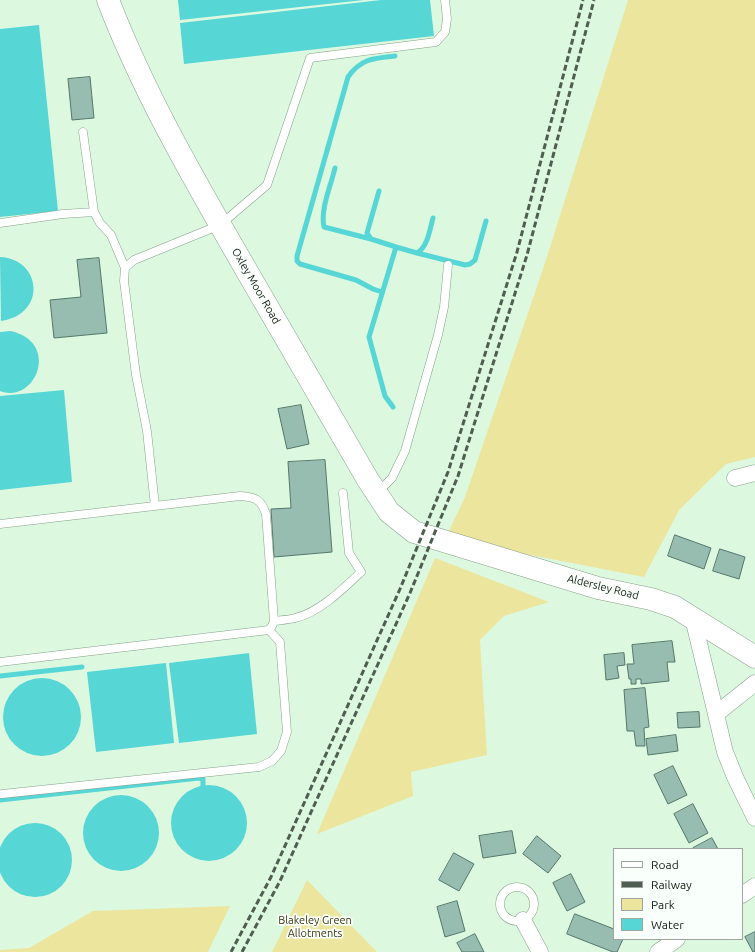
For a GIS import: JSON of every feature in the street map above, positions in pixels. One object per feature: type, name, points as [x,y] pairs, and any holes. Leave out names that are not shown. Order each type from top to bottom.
[{"type":"street","name":"Oxley Moor Road","points":[[108,0],[117,24],[161,118],[220,225],[376,494],[389,512],[404,525],[414,532],[440,540]]},
{"type":"street","points":[[735,478],[755,473]]},
{"type":"street","name":"Aldersley Road","points":[[440,540],[598,588],[651,599],[675,607],[755,657]]},
{"type":"street","points":[[693,618],[725,752],[735,777],[755,818]]},
{"type":"street","points":[[716,714],[755,683]]},
{"type":"street","points":[[743,894],[755,886]]},
{"type":"street","points":[[524,920],[540,952]]},
{"type":"street","points":[[658,952],[676,940]]},
{"type":"lane","points":[[125,268],[134,260],[220,225],[267,185],[310,58],[436,42],[445,32],[447,19],[445,0]]},
{"type":"lane","points":[[83,132],[94,212],[100,223],[111,234],[125,268],[124,281],[136,375],[147,431],[156,506]]},
{"type":"lane","points":[[0,223],[63,214],[94,212]]},
{"type":"lane","points":[[376,494],[392,478],[405,451],[438,335],[444,307],[448,265]]},
{"type":"lane","points":[[274,621],[296,618],[307,614],[336,595],[361,572],[349,553],[343,493]]},
{"type":"lane","points":[[0,524],[249,496],[256,499],[263,506],[266,514],[274,621],[269,630],[0,662]]},
{"type":"lane","points":[[2,794],[240,769],[260,766],[272,761],[281,751],[288,732],[280,642],[269,630]]},
{"type":"lane","points":[[520,888],[525,890],[532,897],[532,913],[524,920],[512,920],[503,914],[500,903],[509,889],[520,888]]},
{"type":"green space","points":[[628,0],[755,0],[755,457],[726,464],[679,510],[644,577],[489,547],[447,535],[465,497],[545,263]]},
{"type":"green space","points":[[435,558],[549,602],[504,616],[480,640],[487,755],[411,772],[413,796],[317,834]]},
{"type":"green space","name":"Blakeley Green Allotments","points":[[307,880],[377,952],[272,952]]},
{"type":"green space","points":[[230,906],[208,952],[0,952],[0,950],[29,948],[93,911]]},
{"type":"water","points":[[178,0],[364,0],[180,20]]},
{"type":"water","points":[[381,0],[430,0],[434,36],[184,64],[180,23]]},
{"type":"water","points":[[39,25],[58,211],[0,217],[0,29]]},
{"type":"water","points":[[0,257],[14,260],[24,267],[31,276],[34,287],[32,298],[26,308],[16,316],[1,321]]},
{"type":"water","points":[[10,331],[26,337],[35,347],[39,358],[38,370],[32,381],[24,389],[13,393],[0,391],[0,332]]},
{"type":"water","points":[[64,390],[72,482],[0,490],[0,396]]},
{"type":"water","points":[[249,653],[257,734],[179,743],[169,663]]},
{"type":"water","points":[[166,663],[174,743],[96,752],[87,672]]},
{"type":"water","points":[[42,678],[57,681],[69,690],[78,702],[81,717],[78,732],[69,744],[57,753],[42,756],[27,753],[15,744],[6,732],[3,717],[6,702],[15,690],[27,681]]},
{"type":"water","points":[[209,785],[224,788],[236,796],[244,808],[247,823],[244,838],[236,850],[224,858],[209,861],[194,858],[182,850],[174,838],[171,823],[174,808],[182,796],[194,788]]},
{"type":"water","points":[[121,795],[135,798],[148,806],[156,819],[159,833],[156,847],[148,860],[135,868],[121,871],[107,868],[94,860],[86,847],[83,833],[86,819],[94,806],[107,798]]},
{"type":"water","points":[[28,823],[42,823],[56,829],[66,839],[72,853],[72,867],[66,881],[56,891],[42,897],[28,897],[14,891],[4,881],[-1,870],[-1,850],[4,839],[14,829]]},
{"type":"building","points":[[90,77],[94,118],[72,120],[68,79]]},
{"type":"building","points":[[99,258],[107,333],[54,338],[50,300],[81,297],[77,260]]},
{"type":"building","points":[[301,405],[309,444],[287,449],[278,409]]},
{"type":"building","points":[[325,460],[332,552],[274,557],[271,509],[291,508],[288,462]]},
{"type":"building","points":[[675,535],[711,548],[704,569],[668,556]]},
{"type":"building","points":[[720,549],[745,557],[739,579],[713,571]]},
{"type":"building","points":[[672,641],[675,662],[667,662],[669,681],[641,684],[641,679],[636,679],[636,684],[631,684],[627,664],[634,664],[632,645]]},
{"type":"building","points":[[624,653],[625,665],[617,666],[619,678],[606,680],[604,655]]},
{"type":"building","points":[[645,688],[649,727],[644,728],[645,746],[636,746],[634,731],[627,731],[624,690]]},
{"type":"building","points":[[699,712],[700,727],[678,728],[677,713]]},
{"type":"building","points":[[676,735],[678,751],[648,755],[646,739]]},
{"type":"building","points":[[673,766],[687,795],[668,804],[654,775]]},
{"type":"building","points":[[693,804],[708,833],[689,843],[674,814]]},
{"type":"building","points":[[512,831],[516,853],[483,858],[479,836]]},
{"type":"building","points":[[537,836],[561,856],[548,873],[523,854]]},
{"type":"building","points":[[712,838],[717,848],[693,848]]},
{"type":"building","points":[[454,853],[474,864],[459,891],[439,880]]},
{"type":"building","points":[[571,874],[585,902],[567,911],[553,883]]},
{"type":"building","points":[[457,901],[465,931],[445,937],[437,907]]},
{"type":"building","points":[[575,914],[613,929],[613,940],[623,940],[617,952],[613,952],[567,934]]},
{"type":"building","points":[[755,932],[755,952],[753,952],[745,937]]},
{"type":"building","points":[[475,934],[484,952],[462,952],[457,943]]},
{"type":"waterway","points":[[382,292],[356,280],[300,264],[297,261],[297,256],[348,77],[358,66],[369,60],[395,56]]},
{"type":"waterway","points":[[335,168],[323,213],[324,227],[371,239]]},
{"type":"waterway","points":[[379,191],[367,233],[371,239],[396,247],[369,337],[385,396],[393,407]]},
{"type":"waterway","points":[[396,247],[417,253],[421,250],[428,237],[433,218]]},
{"type":"waterway","points":[[417,253],[465,265],[470,264],[475,260],[486,221]]},
{"type":"waterway","points":[[0,676],[82,667]]},
{"type":"waterway","points":[[0,800],[199,778],[203,779],[203,786]]},
{"type":"railway","points":[[231,952],[271,877],[400,589],[448,472],[517,252],[583,0]]},
{"type":"railway","points":[[242,952],[280,881],[410,593],[458,476],[527,255],[594,0]]}]
